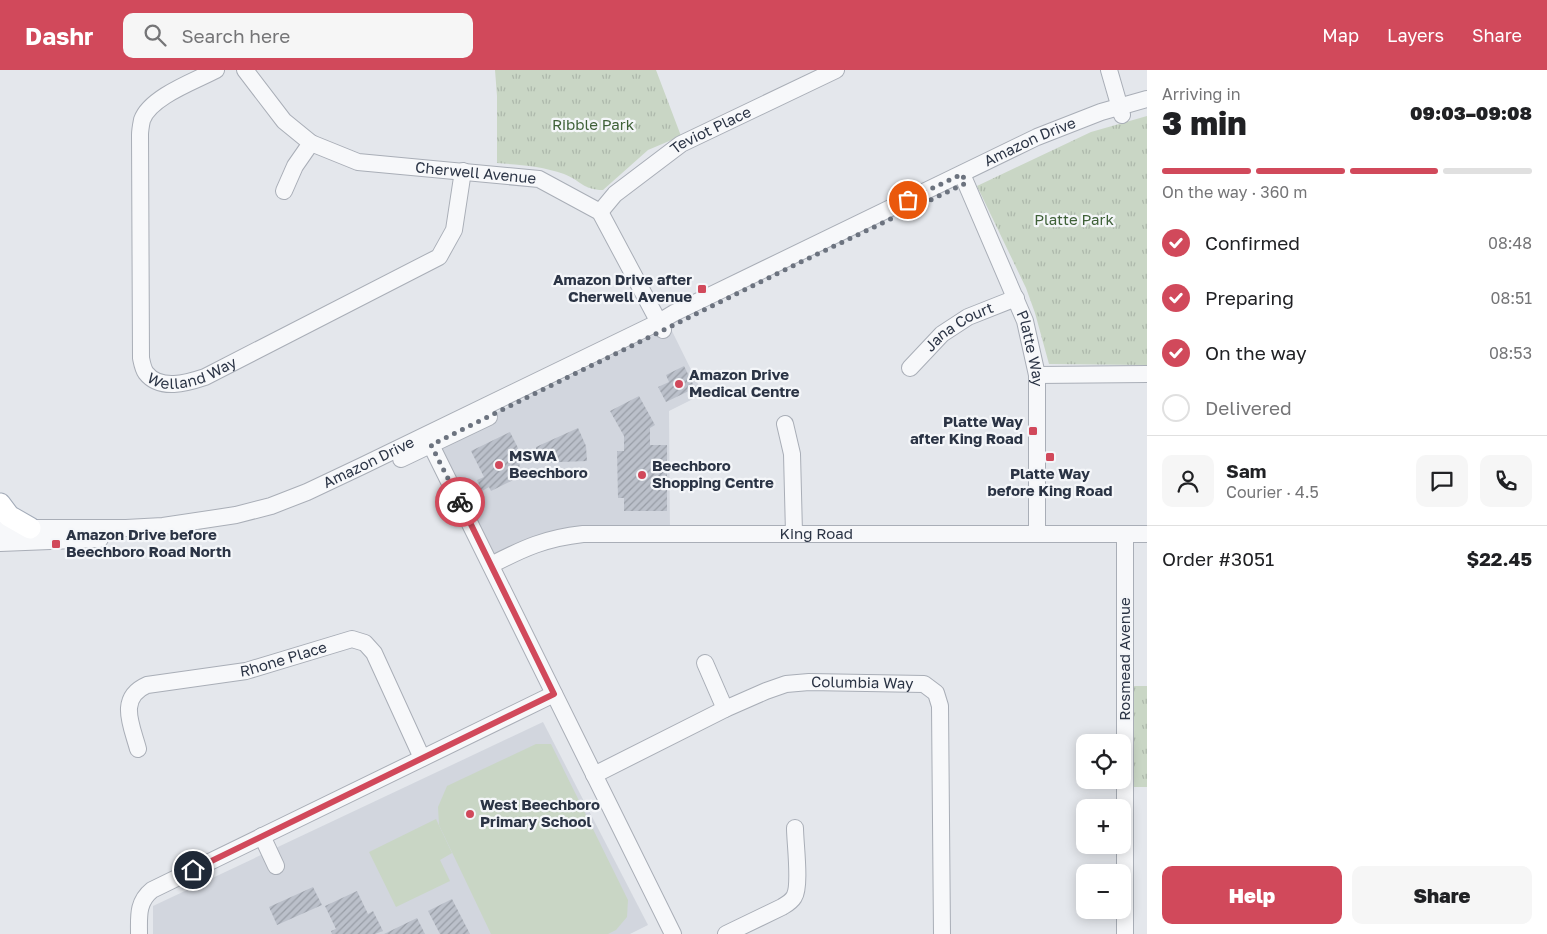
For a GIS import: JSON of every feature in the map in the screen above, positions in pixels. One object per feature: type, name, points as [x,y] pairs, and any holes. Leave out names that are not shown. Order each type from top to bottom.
[{"type":"main road","points":[[0,504],[9,516],[30,528]]},
{"type":"street","name":"Welland Way","points":[[216,70],[161,98],[142,119],[140,135],[141,358],[145,372],[155,381],[169,384],[187,383],[205,377],[439,257],[454,230],[463,171]]},
{"type":"street","name":"Cherwell Avenue","points":[[245,70],[284,121],[311,143],[358,162],[539,179],[600,212]]},
{"type":"street","name":"Teviot Place","points":[[600,212],[615,194],[680,144],[818,74],[836,70]]},
{"type":"street","points":[[1109,70],[1120,110]]},
{"type":"street","name":"Amazon Drive","points":[[0,543],[168,536],[192,533],[234,525],[309,502],[429,440],[661,326],[674,312],[964,178],[1062,126],[1120,110],[1147,99]]},
{"type":"street","name":"Amazon Drive","points":[[1120,110],[1147,109]]},
{"type":"street","points":[[284,191],[295,166],[311,143]]},
{"type":"street","name":"Platte Way","points":[[964,178],[1025,321],[1037,375],[1037,534]]},
{"type":"street","points":[[600,212],[661,326]]},
{"type":"street","name":"Jana Court","points":[[910,368],[942,334],[968,317],[1016,298]]},
{"type":"street","points":[[1037,375],[1147,374]]},
{"type":"street","points":[[785,424],[792,454],[794,533]]},
{"type":"street","points":[[429,440],[673,934]]},
{"type":"street","name":"Amazon Drive","points":[[0,528],[148,527],[197,522],[236,515],[271,506],[429,440]]},
{"type":"street","name":"King Road","points":[[491,565],[535,544],[550,539],[583,534],[1147,534]]},
{"type":"street","name":"Rosmead Avenue","points":[[1124,534],[1125,934]]},
{"type":"street","name":"Rhone Place","points":[[138,749],[129,712],[129,704],[131,697],[139,688],[146,685],[246,671],[352,639],[365,643],[374,653],[422,758]]},
{"type":"street","points":[[705,663],[725,709]]},
{"type":"street","name":"Columbia Way","points":[[594,775],[725,709],[776,686],[798,682],[918,682],[930,687],[936,693],[940,706],[942,934]]},
{"type":"street","points":[[139,934],[139,909],[148,894],[262,836],[554,694]]},
{"type":"street","points":[[726,934],[782,907],[794,896],[797,884],[795,828]]},
{"type":"street","points":[[262,836],[276,866]]},
{"type":"shaded area","points":[[670,327],[703,394],[669,411],[670,533],[602,533],[491,565],[431,445]]},
{"type":"shaded area","name":"West Beechboro Primary School","points":[[543,722],[648,925],[630,934],[153,934],[153,906]]},
{"type":"green space","name":"Ribble Park","points":[[495,70],[656,70],[681,136],[648,150],[603,190],[586,187],[569,176],[556,171],[497,163]]},
{"type":"green space","name":"Platte Park","points":[[1147,116],[1147,365],[1049,364],[1026,288],[977,186],[1091,132]]},
{"type":"green space","points":[[1130,686],[1147,686],[1147,787],[1132,787]]},
{"type":"green space","points":[[536,744],[551,744],[628,900],[627,917],[616,930],[608,934],[491,934],[439,825],[438,807],[447,786]]},
{"type":"green space","points":[[436,819],[452,853],[440,860],[450,881],[396,907],[369,852]]},
{"type":"building","name":"Amazon Drive Medical Centre","points":[[684,366],[695,388],[666,402],[658,387],[669,382],[666,375]]},
{"type":"building","name":"Beechboro Shopping Centre","points":[[639,396],[655,425],[650,428],[650,445],[667,445],[667,511],[624,511],[624,498],[618,498],[617,451],[624,451],[624,436],[610,411]]},
{"type":"building","points":[[578,428],[586,446],[587,461],[536,463],[536,447]]},
{"type":"building","name":"MSWA Beechboro","points":[[510,432],[520,452],[519,477],[491,491],[489,487],[482,491],[477,480],[484,477],[471,451]]},
{"type":"building","points":[[313,887],[322,905],[277,925],[269,907]]},
{"type":"building","points":[[357,891],[368,914],[373,911],[383,931],[375,934],[332,934],[331,931],[336,929],[325,906]]},
{"type":"building","points":[[452,899],[470,934],[440,934],[428,911]]},
{"type":"building","points":[[417,918],[425,934],[384,934]]},
{"type":"way so far","points":[[460,502],[431,445],[803,261],[966,183],[962,174],[908,200]]},
{"type":"place","name":"Amazon Drive after Cherwell Avenue","points":[[702,289]]},
{"type":"place","name":"Amazon Drive Medical Centre","points":[[679,384]]},
{"type":"place","name":"Platte Way after King Road","points":[[1033,431]]},
{"type":"place","name":"Platte Way before King Road","points":[[1050,457]]},
{"type":"place","name":"MSWA Beechboro","points":[[499,465]]},
{"type":"place","name":"Beechboro Shopping Centre","points":[[642,475]]},
{"type":"place","name":"Amazon Drive before Beechboro Road North","points":[[56,544]]},
{"type":"place","name":"West Beechboro Primary School","points":[[470,814]]},
{"type":"route","points":[[193,870],[554,694],[460,502]]}]
